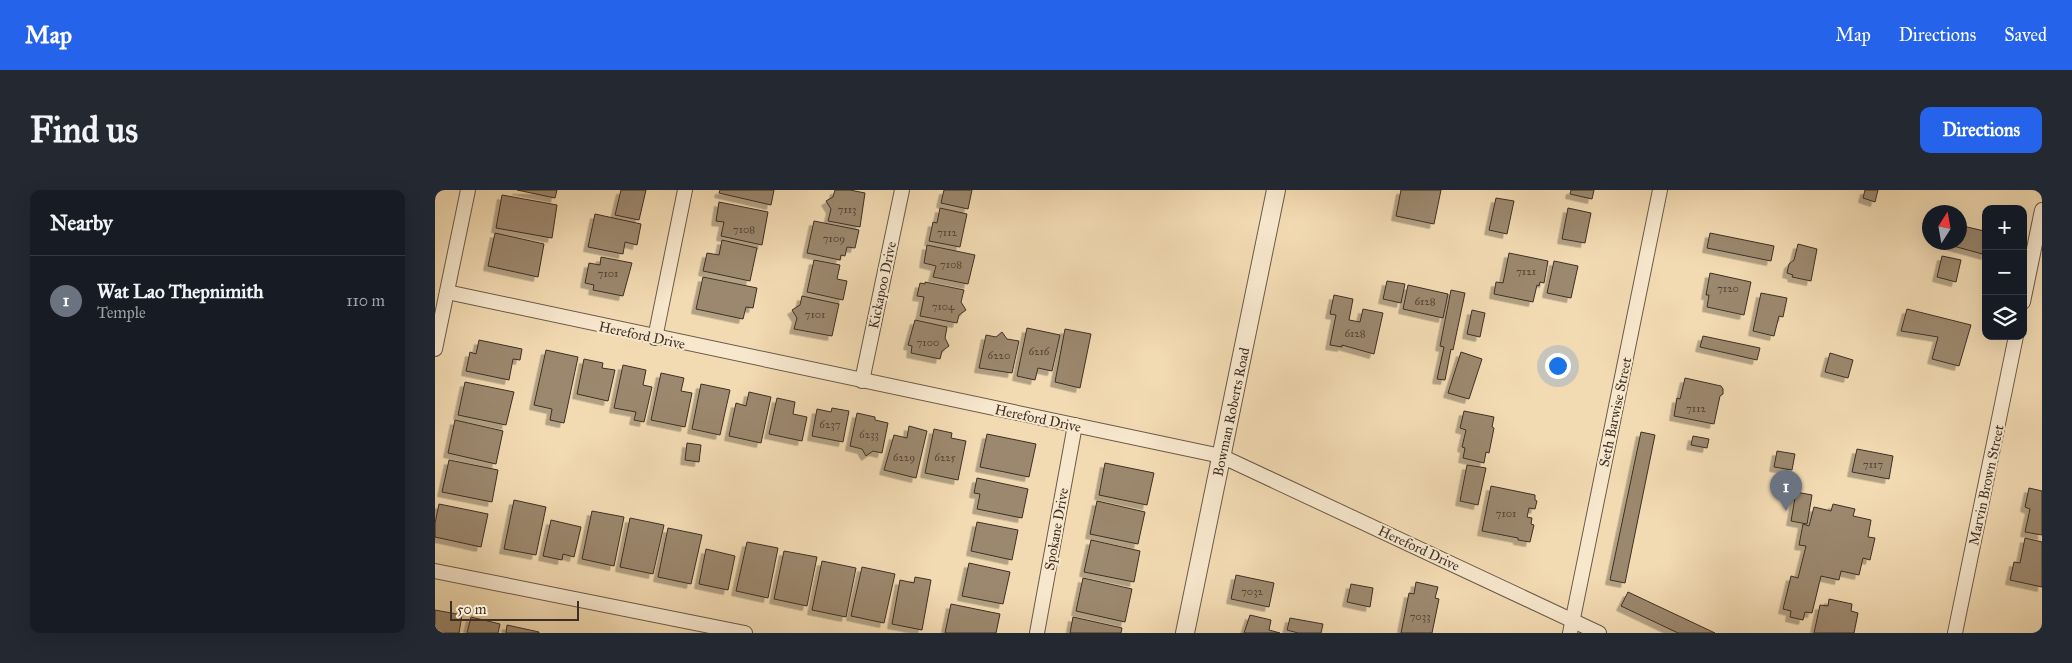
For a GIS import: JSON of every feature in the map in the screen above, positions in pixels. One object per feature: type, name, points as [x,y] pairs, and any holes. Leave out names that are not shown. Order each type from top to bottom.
[{"type":"street","points":[[435,349],[467,190]]},
{"type":"street","points":[[655,338],[685,190]]},
{"type":"street","name":"Kickapoo Drive","points":[[862,381],[902,190]]},
{"type":"street","name":"Bowman Roberts Road","points":[[1185,633],[1276,190]]},
{"type":"street","name":"Seth Barwise Street","points":[[1571,627],[1660,190]]},
{"type":"street","points":[[2024,295],[2042,210]]},
{"type":"street","name":"Hereford Drive","points":[[447,292],[655,338],[1221,456],[1571,627],[1599,633]]},
{"type":"street","name":"Marvin Brown Street","points":[[1955,633],[2015,340]]},
{"type":"street","name":"Spokane Drive","points":[[1037,633],[1075,425]]},
{"type":"street","points":[[435,571],[745,633]]},
{"type":"building","points":[[517,190],[557,190],[555,198]]},
{"type":"building","points":[[621,190],[646,190],[639,220],[615,215]]},
{"type":"building","points":[[720,190],[774,190],[771,205],[719,193]]},
{"type":"building","points":[[835,190],[865,193],[860,227],[828,221],[831,209],[826,201],[833,197]]},
{"type":"building","points":[[944,190],[972,190],[968,209],[941,203]]},
{"type":"building","points":[[1401,190],[1441,190],[1434,224],[1396,216]]},
{"type":"building","points":[[1571,190],[1594,190],[1592,199],[1570,194]]},
{"type":"building","points":[[1865,190],[1878,190],[1875,202],[1863,198]]},
{"type":"building","points":[[502,195],[557,205],[552,238],[496,228]]},
{"type":"building","points":[[1496,198],[1514,201],[1507,234],[1489,230]]},
{"type":"building","points":[[719,202],[768,212],[762,245],[721,236],[724,222],[716,221]]},
{"type":"building","points":[[940,208],[967,214],[960,247],[929,241],[933,222],[937,223]]},
{"type":"building","points":[[1568,208],[1591,213],[1585,243],[1562,239]]},
{"type":"building","points":[[595,214],[641,224],[637,245],[625,242],[623,254],[588,247]]},
{"type":"building","points":[[814,221],[859,230],[855,248],[847,247],[845,256],[841,255],[840,260],[807,253]]},
{"type":"building","points":[[1967,227],[1982,231],[1982,254],[1967,250]]},
{"type":"building","points":[[495,233],[544,244],[538,277],[488,266]]},
{"type":"building","points":[[1710,233],[1774,246],[1771,261],[1707,248]]},
{"type":"building","points":[[722,240],[757,248],[750,281],[703,271],[707,253],[719,255]]},
{"type":"building","points":[[1798,244],[1817,249],[1811,281],[1792,277],[1793,275],[1787,273],[1789,264],[1794,260]]},
{"type":"building","points":[[927,245],[975,255],[968,284],[933,277],[936,266],[924,263]]},
{"type":"building","points":[[1509,253],[1548,261],[1544,283],[1540,282],[1539,286],[1537,285],[1533,302],[1494,294],[1496,282],[1503,283]]},
{"type":"building","points":[[1942,256],[1961,260],[1956,282],[1937,277]]},
{"type":"building","points":[[601,257],[632,263],[623,296],[593,290],[594,285],[585,283],[589,263],[600,265]]},
{"type":"building","points":[[814,260],[840,265],[837,279],[847,281],[843,300],[807,292]]},
{"type":"building","points":[[1554,261],[1578,266],[1571,298],[1547,293]]},
{"type":"building","points":[[1710,273],[1751,282],[1744,315],[1707,307],[1709,295],[1706,295]]},
{"type":"building","points":[[703,277],[757,288],[753,308],[746,307],[743,319],[696,309]]},
{"type":"building","points":[[1387,281],[1405,284],[1401,303],[1383,299]]},
{"type":"building","points":[[925,282],[964,290],[961,302],[966,310],[959,315],[957,323],[920,316],[924,297],[917,296],[920,283],[925,284]]},
{"type":"building","points":[[1408,285],[1448,294],[1443,318],[1403,309]]},
{"type":"building","points":[[1451,290],[1465,293],[1445,380],[1437,379],[1444,347],[1440,346]]},
{"type":"building","points":[[1761,293],[1787,298],[1783,317],[1779,316],[1774,336],[1753,331]]},
{"type":"building","points":[[1334,295],[1353,299],[1349,320],[1360,322],[1363,309],[1383,313],[1374,354],[1342,345],[1342,347],[1330,345],[1336,315],[1330,314]]},
{"type":"building","points":[[802,296],[839,304],[832,336],[794,329],[797,318],[792,310],[800,305]]},
{"type":"building","points":[[1907,309],[1971,325],[1959,366],[1932,359],[1938,337],[1901,331]]},
{"type":"building","points":[[1472,310],[1485,313],[1480,337],[1467,334]]},
{"type":"building","points":[[915,320],[947,327],[945,338],[949,346],[942,351],[940,359],[911,353],[912,346],[908,345]]},
{"type":"building","points":[[1027,328],[1060,335],[1052,371],[1038,368],[1035,380],[1017,376]]},
{"type":"building","points":[[1065,329],[1091,334],[1080,388],[1055,382]]},
{"type":"building","points":[[1002,332],[1007,339],[1019,341],[1012,373],[979,368],[986,335],[996,337]]},
{"type":"building","points":[[1703,336],[1760,348],[1757,360],[1700,347]]},
{"type":"building","points":[[479,340],[522,349],[520,360],[513,359],[509,380],[466,371],[470,352],[476,354]]},
{"type":"building","points":[[546,350],[578,357],[564,423],[550,420],[552,409],[534,405]]},
{"type":"building","points":[[1461,352],[1482,359],[1469,399],[1448,393]]},
{"type":"building","points":[[1830,353],[1853,360],[1848,378],[1825,372]]},
{"type":"building","points":[[584,359],[603,363],[602,368],[615,370],[608,401],[577,394]]},
{"type":"building","points":[[623,365],[646,370],[643,385],[652,387],[644,422],[634,420],[636,412],[614,408]]},
{"type":"building","points":[[661,373],[684,378],[681,391],[692,393],[685,427],[651,420]]},
{"type":"building","points":[[1685,378],[1721,386],[1723,389],[1714,424],[1674,416],[1677,398],[1680,399]]},
{"type":"building","points":[[465,382],[514,392],[506,425],[458,415]]},
{"type":"building","points":[[701,384],[730,390],[720,435],[692,429]]},
{"type":"building","points":[[749,392],[771,397],[761,443],[729,436],[736,403],[746,406]]},
{"type":"building","points":[[777,398],[795,402],[793,414],[807,417],[802,441],[769,434]]},
{"type":"building","points":[[832,408],[849,411],[843,442],[812,436],[817,409],[831,412]]},
{"type":"building","points":[[1464,411],[1494,417],[1492,427],[1494,428],[1489,453],[1486,452],[1484,463],[1463,458],[1465,448],[1462,447],[1466,430],[1460,428]]},
{"type":"building","points":[[857,413],[875,417],[875,420],[888,423],[882,453],[873,451],[866,456],[862,449],[850,446]]},
{"type":"building","points":[[455,420],[503,431],[496,464],[448,453]]},
{"type":"building","points":[[909,426],[927,431],[916,478],[884,470],[894,435],[907,438]]},
{"type":"building","points":[[934,429],[952,433],[951,438],[966,441],[958,480],[925,473]]},
{"type":"building","points":[[1641,432],[1655,435],[1625,583],[1610,580]]},
{"type":"building","points":[[987,434],[1036,444],[1029,477],[980,467]]},
{"type":"building","points":[[1693,436],[1709,439],[1707,448],[1691,445]]},
{"type":"building","points":[[687,443],[701,445],[699,462],[685,460]]},
{"type":"building","points":[[1857,449],[1893,456],[1889,479],[1852,472]]},
{"type":"building","points":[[1777,451],[1795,454],[1792,470],[1774,467]]},
{"type":"building","points":[[449,460],[498,470],[492,502],[442,492]]},
{"type":"building","points":[[1105,463],[1154,473],[1147,505],[1099,495]]},
{"type":"building","points":[[1467,465],[1486,468],[1478,505],[1460,501]]},
{"type":"building","points":[[977,478],[1028,489],[1022,518],[977,509],[980,494],[974,493]]},
{"type":"building","points":[[1491,486],[1535,495],[1535,500],[1537,501],[1535,509],[1529,508],[1527,517],[1532,518],[1531,524],[1534,525],[1530,542],[1482,531]]},
{"type":"building","points":[[2029,488],[2042,491],[2042,535],[2025,532],[2030,509],[2025,507]]},
{"type":"building","points":[[1796,492],[1812,495],[1807,524],[1791,521]]},
{"type":"building","points":[[514,500],[546,507],[536,555],[504,549]]},
{"type":"building","points":[[1097,501],[1145,512],[1138,544],[1090,534]]},
{"type":"building","points":[[439,504],[488,514],[481,547],[435,537],[435,523]]},
{"type":"building","points":[[1833,504],[1855,509],[1853,516],[1871,520],[1868,537],[1875,538],[1870,560],[1863,558],[1859,575],[1841,571],[1839,580],[1821,576],[1812,613],[1805,612],[1803,620],[1790,617],[1791,611],[1783,609],[1791,576],[1798,578],[1806,546],[1799,545],[1803,524],[1809,526],[1814,507],[1831,511]]},
{"type":"building","points":[[592,511],[624,517],[614,566],[582,559]]},
{"type":"building","points":[[630,518],[664,525],[653,574],[620,567]]},
{"type":"building","points":[[551,520],[581,527],[574,557],[563,554],[562,560],[543,556]]},
{"type":"building","points":[[977,522],[1018,530],[1012,560],[971,551]]},
{"type":"building","points":[[668,528],[702,535],[691,584],[658,577]]},
{"type":"building","points":[[2025,538],[2042,542],[2042,587],[2010,580],[2014,562],[2020,563]]},
{"type":"building","points":[[1091,540],[1140,551],[1134,582],[1084,572]]},
{"type":"building","points":[[747,542],[778,548],[768,598],[736,591]]},
{"type":"building","points":[[706,549],[735,556],[728,590],[699,584]]},
{"type":"building","points":[[784,551],[817,557],[807,606],[774,599]]},
{"type":"building","points":[[822,561],[856,568],[846,617],[812,610]]},
{"type":"building","points":[[969,563],[1010,572],[1003,604],[962,596]]},
{"type":"building","points":[[862,567],[895,574],[884,623],[851,616]]},
{"type":"building","points":[[1236,575],[1274,583],[1269,607],[1231,599]]},
{"type":"building","points":[[915,577],[931,580],[922,630],[892,624],[900,580],[914,583]]},
{"type":"building","points":[[1083,578],[1132,589],[1125,622],[1076,611]]},
{"type":"building","points":[[1416,582],[1438,587],[1435,598],[1439,599],[1432,633],[1401,633],[1409,593],[1414,594]]},
{"type":"building","points":[[1351,584],[1373,588],[1370,607],[1347,602]]},
{"type":"building","points":[[1628,592],[1715,633],[1678,633],[1621,606]]},
{"type":"building","points":[[1829,599],[1852,604],[1851,611],[1858,613],[1854,633],[1814,633],[1820,605],[1828,606]]},
{"type":"building","points":[[951,604],[1000,614],[996,633],[945,633]]},
{"type":"building","points":[[435,610],[462,615],[459,633],[435,633]]},
{"type":"building","points":[[1250,615],[1271,620],[1269,630],[1280,633],[1244,633]]},
{"type":"building","points":[[471,617],[500,624],[498,633],[467,633]]},
{"type":"building","points":[[1073,617],[1122,628],[1121,633],[1070,633]]},
{"type":"building","points":[[1290,618],[1323,624],[1321,633],[1298,633],[1287,630]]},
{"type":"building","points":[[507,625],[539,632],[539,633],[506,633]]},
{"type":"place","name":"Wat Lao Thepnimith","points":[[1786,511]]}]
